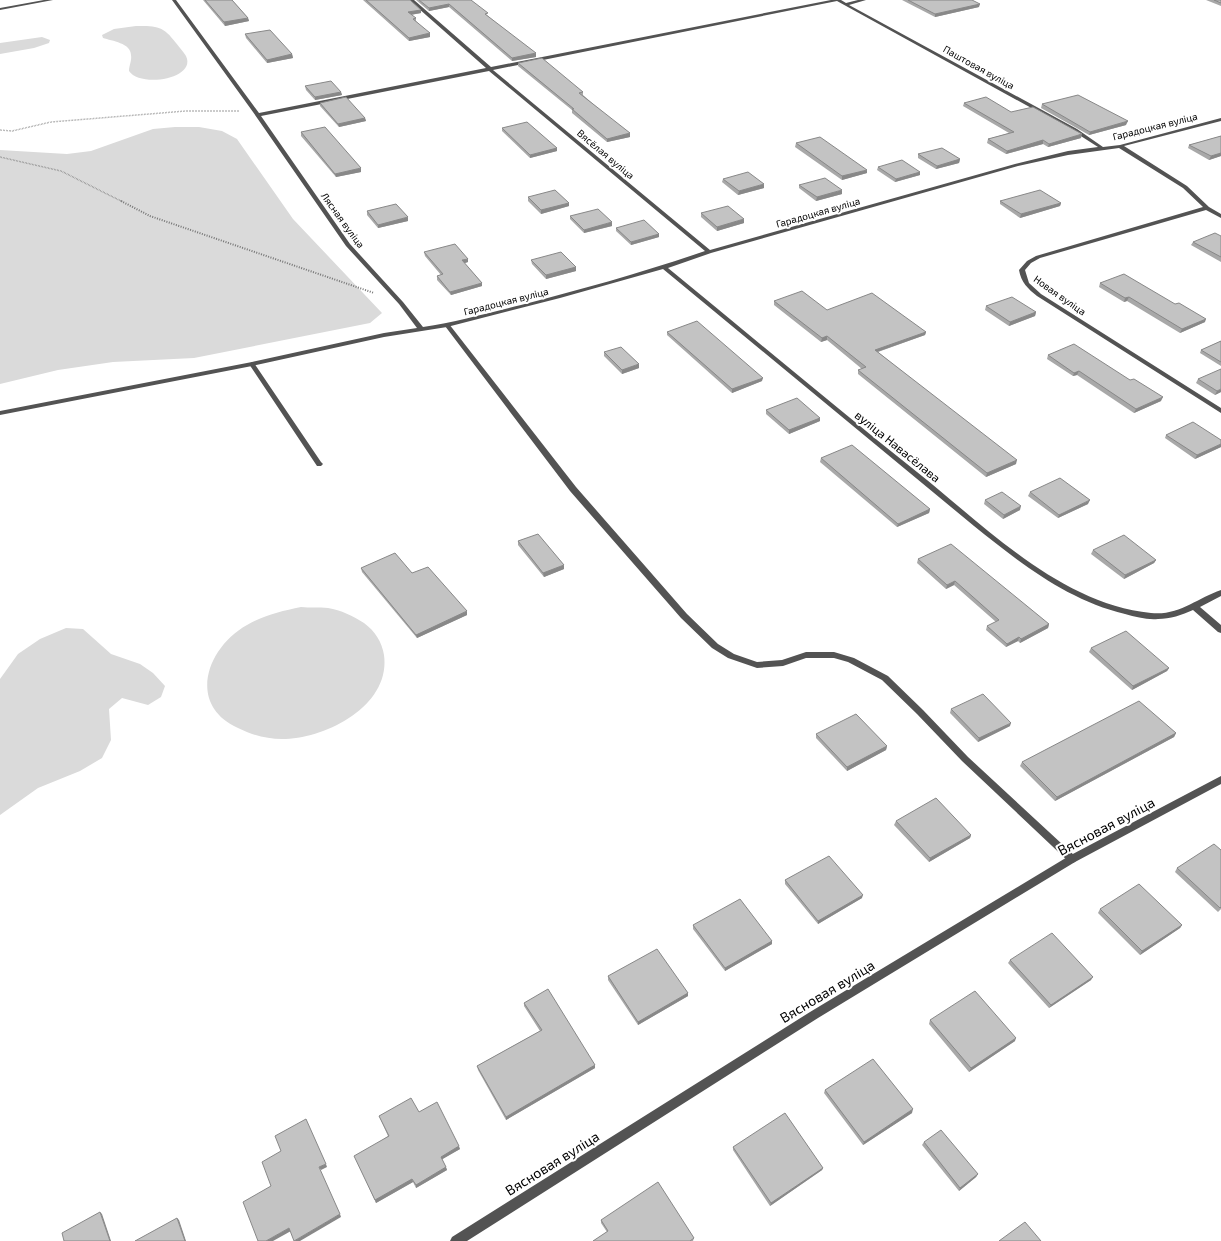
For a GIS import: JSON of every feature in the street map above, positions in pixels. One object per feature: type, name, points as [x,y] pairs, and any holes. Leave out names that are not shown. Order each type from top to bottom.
[{"type":"street","points":[[0,9],[51,0]]},
{"type":"street","name":"Лясная вуліца","points":[[174,0],[257,113],[348,245],[401,303],[421,329]]},
{"type":"street","name":"Вясёлая вуліца","points":[[411,0],[491,70],[709,252]]},
{"type":"street","name":"Паштовая вуліца","points":[[491,70],[838,0],[1075,130],[1101,147]]},
{"type":"street","points":[[846,4],[864,0]]},
{"type":"street","points":[[257,113],[491,70]]},
{"type":"street","name":"Гарадоцкая вуліца","points":[[0,412],[252,364],[377,337],[447,325],[558,297],[1017,164],[1101,147],[1120,146],[1221,119]]},
{"type":"street","points":[[1120,146],[1185,187],[1207,208],[1221,216]]},
{"type":"street","name":"Новая вуліца","points":[[1207,208],[1038,257],[1029,262],[1022,270],[1023,278],[1027,285],[1039,295],[1221,411]]},
{"type":"street","name":"вуліца Навасёлава","points":[[664,267],[887,452],[1024,561],[1052,581],[1082,596],[1135,614],[1161,616],[1195,607],[1221,593]]},
{"type":"street","points":[[447,325],[573,489],[684,616],[715,646],[731,656],[757,665],[783,663],[813,655],[834,655],[851,660],[885,678],[915,707],[964,759],[1072,859]]},
{"type":"street","points":[[252,364],[319,464]]},
{"type":"street","points":[[1195,607],[1221,630]]},
{"type":"street","name":"Вясновая вуліца","points":[[456,1241],[814,1015],[1072,859],[1221,780]]},
{"type":"path","points":[[0,130],[12,130],[50,122],[178,112],[257,113]]},
{"type":"path","points":[[0,157],[60,171],[150,216],[401,303]]},
{"type":"shaded area","points":[[136,26],[155,27],[167,33],[186,56],[187,64],[183,70],[176,75],[155,80],[135,76],[129,71],[131,57],[128,48],[120,43],[103,38],[102,35],[114,29]]},
{"type":"shaded area","points":[[42,37],[50,40],[49,43],[34,48],[0,54],[0,43]]},
{"type":"shaded area","points":[[199,127],[222,131],[237,139],[293,219],[382,313],[370,323],[194,358],[113,362],[58,370],[0,384],[0,150],[67,154],[91,151],[153,129]]},
{"type":"shaded area","points":[[301,607],[338,610],[356,618],[371,630],[380,641],[384,655],[383,673],[377,690],[366,704],[352,716],[335,726],[317,733],[299,737],[276,739],[249,733],[238,728],[222,718],[212,705],[208,691],[208,676],[213,662],[221,648],[233,635],[247,625],[267,616]]},
{"type":"shaded area","points":[[66,628],[83,629],[111,654],[140,664],[153,673],[165,686],[161,697],[148,705],[122,698],[109,709],[111,740],[102,758],[80,771],[38,788],[0,815],[0,679],[18,654],[40,639]]},
{"type":"building","points":[[205,0],[232,0],[248,18],[224,22]]},
{"type":"building","points":[[366,0],[410,0],[421,10],[408,12],[416,18],[413,19],[430,33],[409,38]]},
{"type":"building","points":[[419,0],[471,0],[488,13],[485,14],[536,53],[512,58],[449,4],[429,8]]},
{"type":"building","points":[[908,0],[972,0],[980,4],[935,14]]},
{"type":"building","points":[[1214,0],[1221,0],[1221,3]]},
{"type":"building","points":[[270,30],[292,54],[267,60],[245,34]]},
{"type":"building","points":[[542,58],[583,92],[579,93],[630,133],[607,139],[572,109],[574,109],[518,63]]},
{"type":"building","points":[[331,81],[341,92],[315,97],[305,86]]},
{"type":"building","points":[[1078,95],[1128,121],[1090,132],[1042,104]]},
{"type":"building","points":[[346,97],[365,118],[338,124],[320,103]]},
{"type":"building","points":[[986,97],[1011,112],[1033,107],[1082,134],[1049,144],[1043,140],[1007,151],[988,139],[1014,132],[964,103]]},
{"type":"building","points":[[527,122],[557,148],[530,155],[502,128]]},
{"type":"building","points":[[325,127],[361,168],[335,174],[301,132]]},
{"type":"building","points":[[1221,136],[1221,153],[1211,156],[1189,145]]},
{"type":"building","points":[[820,137],[867,170],[842,176],[796,143]]},
{"type":"building","points":[[942,148],[960,159],[937,166],[918,154]]},
{"type":"building","points":[[902,160],[920,172],[896,179],[878,167]]},
{"type":"building","points":[[748,172],[764,184],[739,191],[723,179]]},
{"type":"building","points":[[825,178],[842,190],[817,197],[799,185]]},
{"type":"building","points":[[555,190],[569,203],[541,210],[528,197]]},
{"type":"building","points":[[1040,190],[1061,203],[1021,214],[1000,201]]},
{"type":"building","points":[[396,204],[408,217],[378,225],[367,211]]},
{"type":"building","points":[[728,206],[744,219],[717,227],[701,213]]},
{"type":"building","points":[[598,209],[612,222],[584,230],[570,216]]},
{"type":"building","points":[[644,220],[659,234],[631,242],[616,228]]},
{"type":"building","points":[[1215,233],[1221,236],[1221,257],[1193,242]]},
{"type":"building","points":[[455,244],[468,259],[462,260],[482,283],[450,292],[437,276],[443,274],[424,252]]},
{"type":"building","points":[[561,252],[576,267],[546,275],[531,260]]},
{"type":"building","points":[[1124,274],[1175,304],[1179,303],[1206,319],[1182,329],[1129,297],[1125,298],[1100,283]]},
{"type":"building","points":[[802,291],[827,310],[872,293],[926,332],[875,350],[1017,460],[987,473],[858,370],[866,367],[827,336],[822,338],[774,301]]},
{"type":"building","points":[[1012,297],[1036,312],[1010,322],[986,306]]},
{"type":"building","points":[[697,321],[763,378],[732,389],[667,332]]},
{"type":"building","points":[[1221,341],[1221,362],[1201,350]]},
{"type":"building","points":[[1074,344],[1130,380],[1134,379],[1163,397],[1136,409],[1079,371],[1074,373],[1048,355]]},
{"type":"building","points":[[621,347],[639,364],[622,370],[604,352]]},
{"type":"building","points":[[1221,369],[1221,389],[1217,391],[1198,379]]},
{"type":"building","points":[[797,398],[820,418],[789,430],[766,410]]},
{"type":"building","points":[[1193,422],[1221,440],[1221,444],[1197,455],[1166,435]]},
{"type":"building","points":[[852,445],[930,509],[898,524],[821,458]]},
{"type":"building","points":[[1060,478],[1090,500],[1059,515],[1030,492]]},
{"type":"building","points":[[1002,492],[1021,506],[1004,515],[985,500]]},
{"type":"building","points":[[538,534],[564,565],[543,573],[518,541]]},
{"type":"building","points":[[1124,535],[1156,560],[1125,575],[1093,550]]},
{"type":"building","points":[[951,544],[1049,624],[1021,639],[1019,637],[1007,644],[987,626],[999,620],[955,581],[947,585],[918,559]]},
{"type":"building","points":[[395,553],[412,573],[428,567],[467,611],[416,635],[361,568]]},
{"type":"building","points":[[1126,631],[1169,668],[1133,686],[1091,648]]},
{"type":"building","points":[[983,694],[1011,723],[979,738],[951,709]]},
{"type":"building","points":[[1139,701],[1176,733],[1057,797],[1022,762]]},
{"type":"building","points":[[856,714],[887,746],[847,767],[816,734]]},
{"type":"building","points":[[936,798],[971,835],[930,858],[896,821]]},
{"type":"building","points":[[1214,844],[1221,850],[1220,908],[1177,868]]},
{"type":"building","points":[[829,856],[863,895],[818,921],[785,880]]},
{"type":"building","points":[[1139,884],[1182,925],[1142,951],[1100,909]]},
{"type":"building","points":[[740,899],[772,941],[725,968],[693,925]]},
{"type":"building","points":[[1052,933],[1093,977],[1051,1005],[1010,960]]},
{"type":"building","points":[[657,949],[688,993],[638,1022],[608,976]]},
{"type":"building","points":[[548,989],[595,1065],[506,1117],[477,1066],[542,1030],[524,1003]]},
{"type":"building","points":[[975,991],[1016,1038],[971,1068],[930,1020]]},
{"type":"building","points":[[873,1059],[913,1109],[864,1142],[825,1090]]},
{"type":"building","points":[[411,1098],[419,1112],[437,1102],[459,1146],[441,1157],[446,1167],[416,1185],[412,1179],[375,1200],[354,1156],[389,1136],[379,1116]]},
{"type":"building","points":[[785,1113],[823,1168],[771,1203],[733,1147]]},
{"type":"building","points":[[306,1119],[326,1164],[319,1167],[340,1214],[294,1241],[289,1228],[266,1241],[258,1241],[243,1202],[271,1186],[262,1162],[281,1151],[275,1136]]},
{"type":"building","points":[[941,1130],[978,1174],[960,1188],[924,1142]]},
{"type":"building","points":[[658,1182],[694,1238],[690,1241],[593,1241],[608,1231],[601,1220]]},
{"type":"building","points":[[100,1212],[110,1241],[64,1241],[62,1233]]},
{"type":"building","points":[[177,1218],[185,1241],[135,1241]]},
{"type":"building","points":[[1025,1222],[1041,1241],[999,1241]]}]
